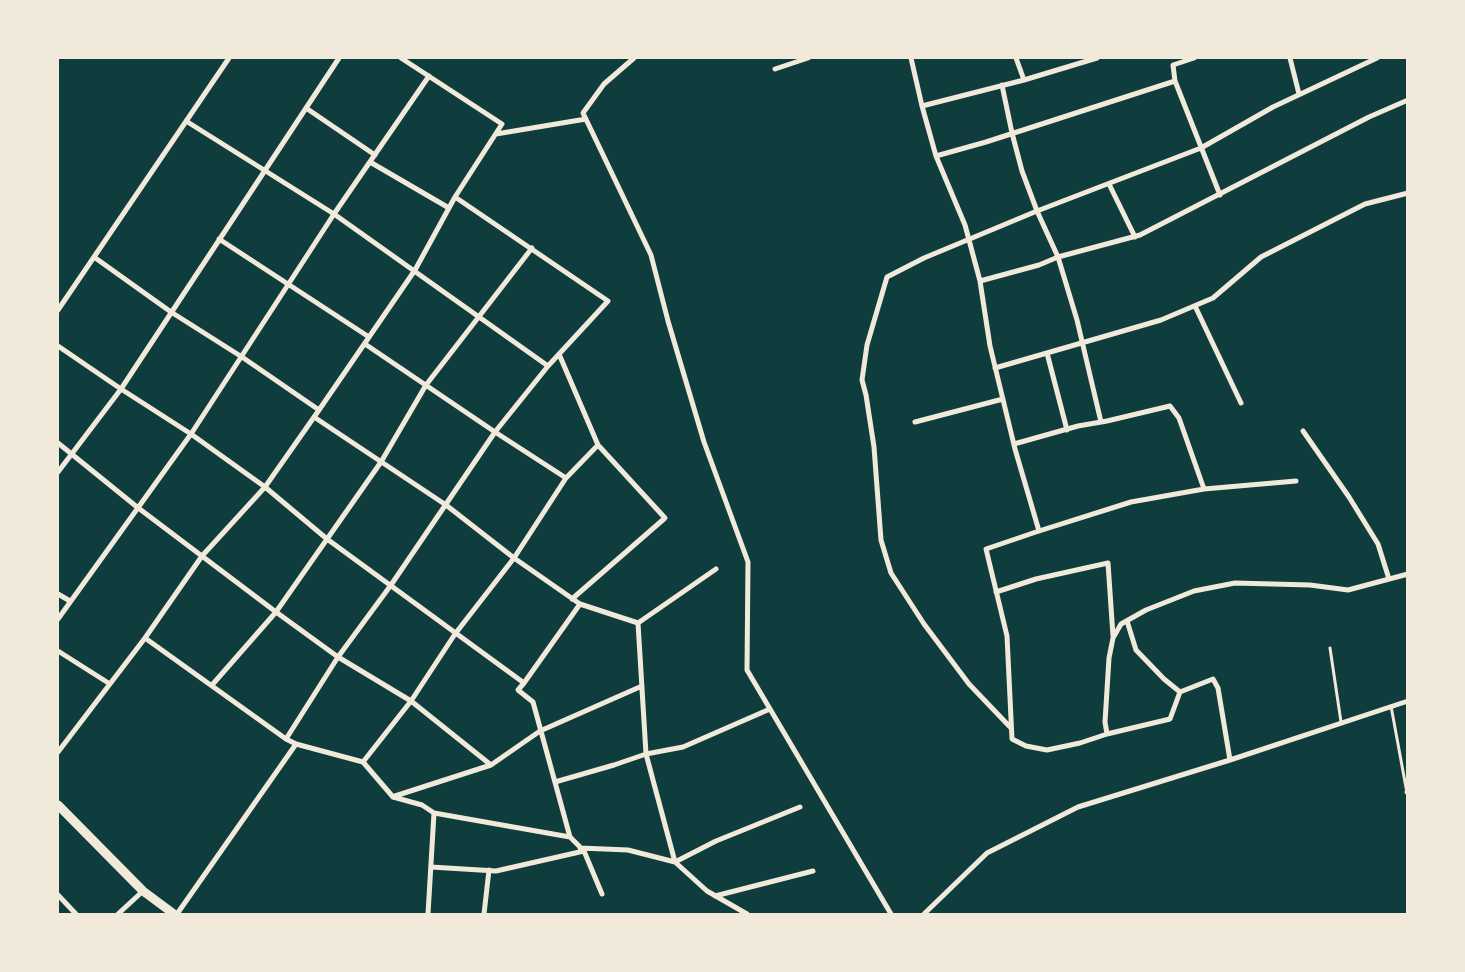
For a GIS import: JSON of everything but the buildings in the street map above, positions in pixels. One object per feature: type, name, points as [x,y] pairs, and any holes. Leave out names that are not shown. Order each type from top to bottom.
[{"type":"street","points":[[58,310],[229,58]]},
{"type":"street","points":[[58,472],[121,389],[339,58]]},
{"type":"street","points":[[58,752],[145,638],[202,556],[265,487],[314,418],[415,270],[455,197],[502,124],[401,58]]},
{"type":"street","points":[[634,58],[604,84],[583,113],[651,255],[704,442],[748,562],[747,670],[891,914]]},
{"type":"street","points":[[775,69],[808,58]]},
{"type":"street","points":[[911,58],[936,156],[965,225],[980,281],[995,368],[1039,531]]},
{"type":"street","points":[[1016,58],[1024,80]]},
{"type":"street","points":[[922,106],[1024,80],[1097,58]]},
{"type":"street","points":[[1194,58],[1173,65],[1175,81],[1220,195]]},
{"type":"street","points":[[1290,58],[1299,94]]},
{"type":"street","points":[[1012,728],[968,684],[924,624],[891,573],[881,540],[874,447],[862,380],[867,345],[887,277],[924,258],[1037,211],[1201,148],[1273,107],[1377,58]]},
{"type":"street","points":[[58,619],[191,434],[334,214],[429,76]]},
{"type":"street","points":[[936,156],[1175,81]]},
{"type":"street","points":[[1002,85],[1022,171],[1037,211],[1058,257],[1082,343],[1101,422]]},
{"type":"street","points":[[980,281],[1040,265],[1058,257],[1135,237],[1369,117],[1408,100]]},
{"type":"street","points":[[306,108],[375,155]]},
{"type":"street","points":[[496,134],[586,119]]},
{"type":"street","points":[[186,121],[334,214],[548,366]]},
{"type":"street","points":[[370,162],[449,208]]},
{"type":"street","points":[[1109,184],[1135,237]]},
{"type":"street","points":[[995,368],[1161,320],[1195,306],[1213,298],[1261,257],[1365,204],[1408,193]]},
{"type":"street","points":[[286,739],[338,657],[391,585],[495,432],[548,366],[608,301],[455,197]]},
{"type":"street","points":[[219,239],[370,338]]},
{"type":"street","points":[[212,685],[276,612],[382,462],[426,385],[532,248]]},
{"type":"street","points":[[94,256],[171,312],[242,356],[319,410]]},
{"type":"street","points":[[1195,306],[1241,403]]},
{"type":"street","points":[[365,344],[566,478]]},
{"type":"street","points":[[58,346],[191,434],[265,487],[327,540],[524,682]]},
{"type":"street","points":[[1047,353],[1067,430]]},
{"type":"street","points":[[559,354],[598,445],[665,518],[572,599]]},
{"type":"street","points":[[915,422],[1003,399]]},
{"type":"street","points":[[1014,444],[1170,406],[1179,418],[1204,489]]},
{"type":"street","points":[[314,418],[446,505],[514,558],[572,599],[580,604],[638,623]]},
{"type":"street","points":[[1303,431],[1349,497],[1378,544],[1389,579]]},
{"type":"street","points":[[58,444],[137,507],[276,612],[338,657],[411,701],[492,765]]},
{"type":"street","points":[[363,762],[411,701],[456,634],[514,558],[566,478],[598,445]]},
{"type":"street","points":[[1230,760],[1218,688],[1212,679],[1180,692],[1170,719],[1047,750],[1026,746],[1012,739],[1007,636],[986,549],[1131,502],[1204,489],[1296,481]]},
{"type":"street","points":[[996,592],[1036,579],[1108,563],[1113,638]]},
{"type":"street","points":[[638,623],[716,569]]},
{"type":"street","points":[[1107,734],[1105,722],[1108,658],[1113,638],[1121,624],[1146,610],[1194,591],[1235,583],[1310,585],[1348,590],[1408,574]]},
{"type":"street","points":[[58,594],[70,601]]},
{"type":"street","points":[[580,604],[518,690],[533,702],[570,837],[582,849],[602,894]]},
{"type":"street","points":[[1126,621],[1136,650],[1164,679],[1180,692]]},
{"type":"street","points":[[638,623],[646,754],[675,862]]},
{"type":"street","points":[[145,638],[286,739],[296,744],[363,762],[394,797],[422,805],[434,813],[570,837]]},
{"type":"street","points":[[58,651],[110,684]]},
{"type":"street","points":[[394,797],[492,765],[540,731],[642,686]]},
{"type":"street","points":[[924,914],[987,853],[1078,807],[1230,760],[1391,705],[1408,701]]},
{"type":"street","points":[[555,782],[646,754],[683,748],[770,709]]},
{"type":"street","points":[[58,805],[143,891],[175,914],[296,744]]},
{"type":"street","points":[[675,862],[716,841],[800,808]]},
{"type":"street","points":[[428,914],[434,813]]},
{"type":"street","points":[[431,867],[496,871],[582,849],[628,850],[675,862],[707,891],[747,914]]},
{"type":"street","points":[[484,914],[489,870]]},
{"type":"street","points":[[715,896],[813,871]]},
{"type":"street","points":[[118,914],[143,891]]},
{"type":"street","points":[[58,895],[76,914]]},
{"type":"lane","points":[[1330,648],[1341,722]]},
{"type":"lane","points":[[1391,705],[1407,792]]}]
